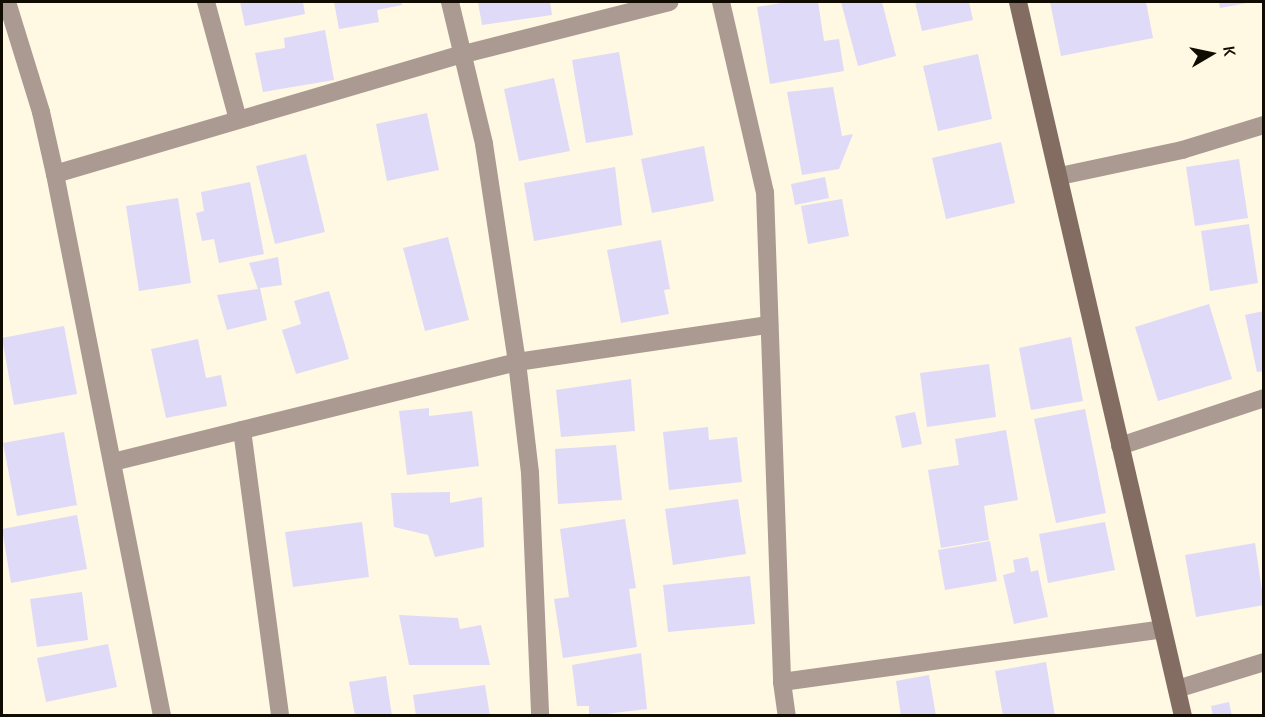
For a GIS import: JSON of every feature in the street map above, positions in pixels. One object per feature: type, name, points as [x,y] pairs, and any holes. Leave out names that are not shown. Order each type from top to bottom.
[{"type":"street","points":[[7,2],[41,112],[55,174],[162,716]]},
{"type":"street","points":[[206,2],[238,120]]},
{"type":"street","points":[[450,2],[484,144],[517,362],[530,473],[540,716]]},
{"type":"street","points":[[55,174],[464,54],[670,2]]},
{"type":"street","points":[[721,2],[765,192],[782,682],[786,715]]},
{"type":"street","points":[[1018,2],[1183,716]]},
{"type":"street","points":[[1060,176],[1182,150],[1263,125]]},
{"type":"street","points":[[113,462],[517,362],[769,325]]},
{"type":"street","points":[[1120,446],[1263,398]]},
{"type":"street","points":[[242,430],[280,716]]},
{"type":"street","points":[[782,682],[1162,629]]},
{"type":"street","points":[[1177,689],[1263,662]]},
{"type":"building","points":[[240,2],[303,2],[305,14],[245,26]]},
{"type":"building","points":[[334,2],[401,2],[402,5],[377,10],[379,22],[339,29]]},
{"type":"building","points":[[478,2],[550,2],[552,15],[482,25]]},
{"type":"building","points":[[787,2],[818,2],[824,41],[839,39],[844,71],[770,84],[757,7]]},
{"type":"building","points":[[841,2],[882,2],[896,56],[858,66]]},
{"type":"building","points":[[915,2],[969,2],[973,20],[922,31]]},
{"type":"building","points":[[1050,2],[1146,2],[1153,38],[1061,56]]},
{"type":"building","points":[[1219,2],[1247,2],[1247,3],[1220,8]]},
{"type":"building","points":[[325,30],[334,80],[263,92],[255,53],[285,48],[284,38]]},
{"type":"building","points":[[619,52],[633,135],[586,143],[572,60]]},
{"type":"building","points":[[978,54],[992,119],[938,131],[923,66]]},
{"type":"building","points":[[554,78],[570,151],[519,161],[504,89]]},
{"type":"building","points":[[833,87],[842,136],[853,134],[839,169],[802,175],[787,92]]},
{"type":"building","points":[[427,113],[439,170],[387,181],[376,124]]},
{"type":"building","points":[[1001,142],[1015,203],[946,219],[932,158]]},
{"type":"building","points":[[704,146],[714,201],[652,213],[641,159]]},
{"type":"building","points":[[306,154],[325,232],[275,244],[256,166]]},
{"type":"building","points":[[1239,159],[1248,218],[1195,226],[1186,167]]},
{"type":"building","points":[[615,167],[622,225],[534,241],[524,183]]},
{"type":"building","points":[[825,177],[829,198],[795,205],[791,184]]},
{"type":"building","points":[[250,182],[264,254],[219,263],[214,239],[202,241],[196,213],[204,211],[201,192]]},
{"type":"building","points":[[178,198],[191,283],[139,291],[126,206]]},
{"type":"building","points":[[842,199],[849,236],[808,244],[801,206]]},
{"type":"building","points":[[1249,224],[1258,283],[1210,291],[1201,231]]},
{"type":"building","points":[[448,237],[469,320],[425,331],[403,248]]},
{"type":"building","points":[[661,240],[670,289],[664,290],[669,314],[621,323],[607,250]]},
{"type":"building","points":[[278,257],[282,285],[260,288],[267,320],[227,330],[217,295],[258,289],[249,263]]},
{"type":"building","points":[[329,291],[349,359],[296,374],[282,330],[301,324],[294,301]]},
{"type":"building","points":[[1209,304],[1232,379],[1158,401],[1135,327]]},
{"type":"building","points":[[1264,311],[1264,371],[1257,372],[1245,315]]},
{"type":"building","points":[[64,326],[77,394],[14,405],[2,338]]},
{"type":"building","points":[[1071,337],[1083,401],[1031,410],[1019,348]]},
{"type":"building","points":[[198,339],[206,378],[221,375],[227,406],[166,418],[151,349]]},
{"type":"building","points":[[989,364],[996,417],[927,427],[920,373]]},
{"type":"building","points":[[631,379],[635,431],[561,437],[556,390]]},
{"type":"building","points":[[429,408],[429,416],[472,411],[479,466],[407,475],[399,411]]},
{"type":"building","points":[[1085,409],[1106,513],[1056,523],[1034,419]]},
{"type":"building","points":[[915,412],[922,444],[902,448],[895,416]]},
{"type":"building","points":[[708,427],[709,440],[737,437],[742,482],[669,490],[663,432]]},
{"type":"building","points":[[1006,430],[1018,500],[984,506],[989,540],[941,548],[928,470],[959,465],[955,439]]},
{"type":"building","points":[[64,432],[77,505],[17,516],[3,443]]},
{"type":"building","points":[[616,445],[622,500],[558,504],[555,449]]},
{"type":"building","points":[[450,492],[450,503],[482,497],[484,547],[435,557],[428,535],[394,527],[391,493]]},
{"type":"building","points":[[738,499],[746,554],[673,565],[665,509]]},
{"type":"building","points":[[77,515],[87,569],[11,583],[2,529]]},
{"type":"building","points":[[625,519],[636,588],[629,589],[637,647],[563,658],[554,599],[569,597],[560,529]]},
{"type":"building","points":[[362,522],[369,577],[293,587],[285,532]]},
{"type":"building","points":[[1105,522],[1115,570],[1048,583],[1039,534]]},
{"type":"building","points":[[990,541],[997,581],[945,590],[938,550]]},
{"type":"building","points":[[1255,543],[1264,605],[1196,617],[1185,555]]},
{"type":"building","points":[[1028,557],[1031,572],[1038,570],[1048,617],[1014,624],[1003,575],[1015,572],[1013,560]]},
{"type":"building","points":[[750,576],[755,624],[668,632],[663,585]]},
{"type":"building","points":[[82,592],[88,640],[37,647],[30,599]]},
{"type":"building","points":[[399,615],[458,618],[460,629],[481,625],[490,665],[409,665]]},
{"type":"building","points":[[108,644],[117,687],[46,702],[37,658]]},
{"type":"building","points":[[641,653],[647,709],[589,716],[589,706],[577,706],[572,665]]},
{"type":"building","points":[[1046,662],[1055,716],[1003,716],[995,671]]},
{"type":"building","points":[[929,675],[936,716],[901,716],[896,681]]},
{"type":"building","points":[[386,676],[392,716],[355,716],[349,682]]},
{"type":"building","points":[[485,685],[490,716],[416,716],[413,695]]},
{"type":"building","points":[[1229,702],[1232,716],[1213,716],[1211,706]]}]
